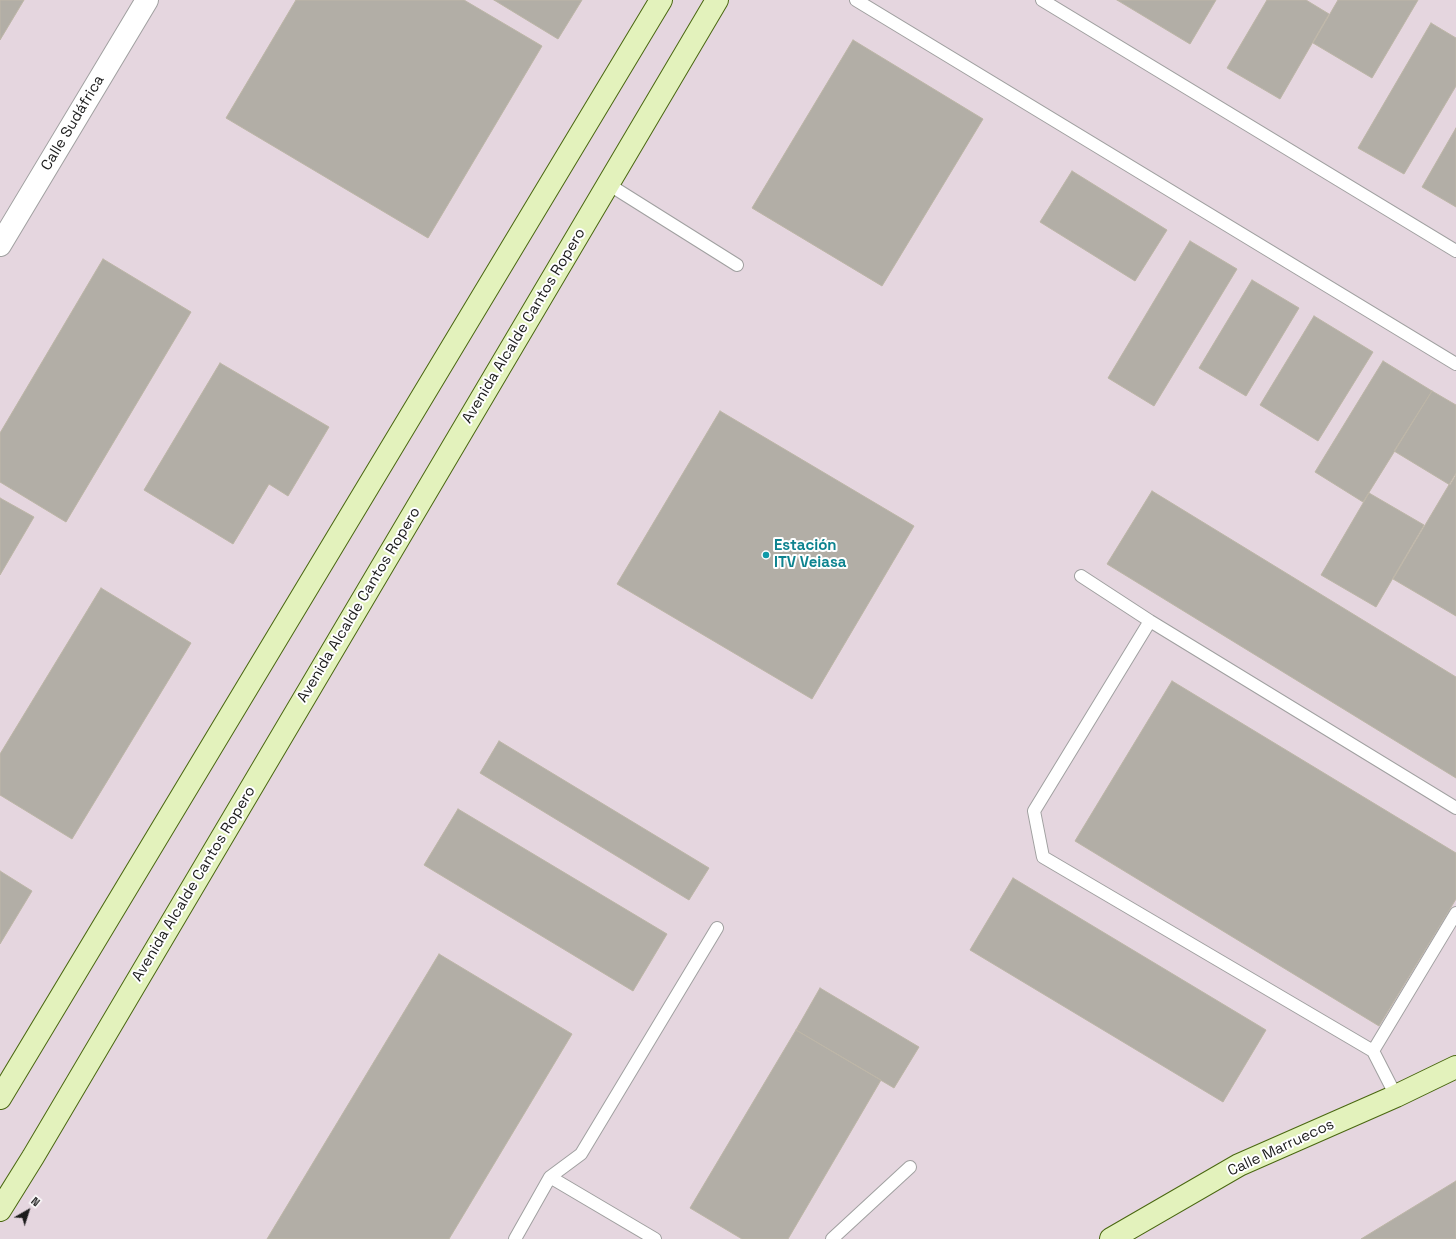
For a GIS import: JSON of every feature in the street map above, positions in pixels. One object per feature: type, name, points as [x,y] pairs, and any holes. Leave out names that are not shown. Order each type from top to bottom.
[{"type":"main road","points":[[0,1098],[661,0]]},
{"type":"main road","name":"Avenida Alcalde Cantos Ropero","points":[[0,1210],[37,1150],[717,0]]},
{"type":"main road","name":"Calle Marruecos","points":[[1111,1239],[1239,1165],[1396,1096],[1456,1067]]},
{"type":"street","name":"Calle Sudáfrica","points":[[0,245],[141,2]]},
{"type":"lane","points":[[856,0],[1456,364]]},
{"type":"lane","points":[[1042,0],[1456,251]]},
{"type":"lane","points":[[608,184],[737,265]]},
{"type":"lane","points":[[1081,576],[1150,621],[1456,808]]},
{"type":"lane","points":[[1150,621],[1034,811],[1043,857],[1373,1051],[1396,1096]]},
{"type":"lane","points":[[1373,1051],[1456,913]]},
{"type":"lane","points":[[515,1239],[550,1177],[581,1154],[717,928]]},
{"type":"lane","points":[[832,1239],[910,1167]]},
{"type":"lane","points":[[550,1177],[655,1239]]},
{"type":"shaded area","points":[[0,0],[1456,0],[1456,1239],[0,1239]]},
{"type":"building","points":[[0,0],[24,0],[0,40]]},
{"type":"building","points":[[296,0],[464,0],[542,46],[428,238],[226,118]]},
{"type":"building","points":[[494,0],[582,0],[558,39]]},
{"type":"building","points":[[1117,0],[1216,0],[1190,44]]},
{"type":"building","points":[[1267,0],[1306,0],[1329,14],[1280,99],[1227,68]]},
{"type":"building","points":[[1338,0],[1418,0],[1372,78],[1313,43]]},
{"type":"building","points":[[1431,23],[1456,38],[1456,86],[1404,174],[1358,148]]},
{"type":"building","points":[[853,40],[983,119],[882,286],[752,208]]},
{"type":"building","points":[[1456,128],[1456,207],[1422,187]]},
{"type":"building","points":[[1072,171],[1167,230],[1135,281],[1040,222]]},
{"type":"building","points":[[1190,241],[1237,269],[1154,406],[1108,378]]},
{"type":"building","points":[[103,259],[191,312],[66,522],[0,482],[0,433]]},
{"type":"building","points":[[1252,280],[1299,308],[1246,396],[1199,368]]},
{"type":"building","points":[[1314,316],[1373,352],[1318,441],[1260,405]]},
{"type":"building","points":[[1383,361],[1432,391],[1363,502],[1315,472]]},
{"type":"building","points":[[220,363],[329,427],[288,496],[269,484],[233,544],[144,490]]},
{"type":"building","points":[[1432,391],[1456,405],[1456,475],[1450,485],[1394,451]]},
{"type":"building","name":"Estación ITV Veiasa","points":[[720,411],[914,526],[812,699],[617,584]]},
{"type":"building","points":[[1456,473],[1456,616],[1393,579]]},
{"type":"building","points":[[1152,491],[1456,677],[1456,778],[1107,564]]},
{"type":"building","points":[[1369,493],[1424,525],[1376,607],[1321,575]]},
{"type":"building","points":[[0,498],[34,517],[0,575]]},
{"type":"building","points":[[101,588],[191,643],[72,839],[0,795],[0,754]]},
{"type":"building","points":[[1172,681],[1456,853],[1456,899],[1379,1026],[1075,841]]},
{"type":"building","points":[[499,741],[709,868],[689,900],[480,773]]},
{"type":"building","points":[[458,809],[667,934],[633,991],[424,865]]},
{"type":"building","points":[[0,871],[32,891],[0,944]]},
{"type":"building","points":[[1013,878],[1266,1030],[1223,1102],[970,950]]},
{"type":"building","points":[[439,954],[572,1034],[449,1239],[267,1239]]},
{"type":"building","points":[[820,988],[919,1047],[894,1088],[796,1030]]},
{"type":"building","points":[[796,1030],[881,1080],[788,1239],[742,1239],[690,1208]]},
{"type":"building","points":[[1456,1181],[1456,1239],[1361,1239]]},
{"type":"place","name":"Estación ITV Veiasa","points":[[766,555]]}]
